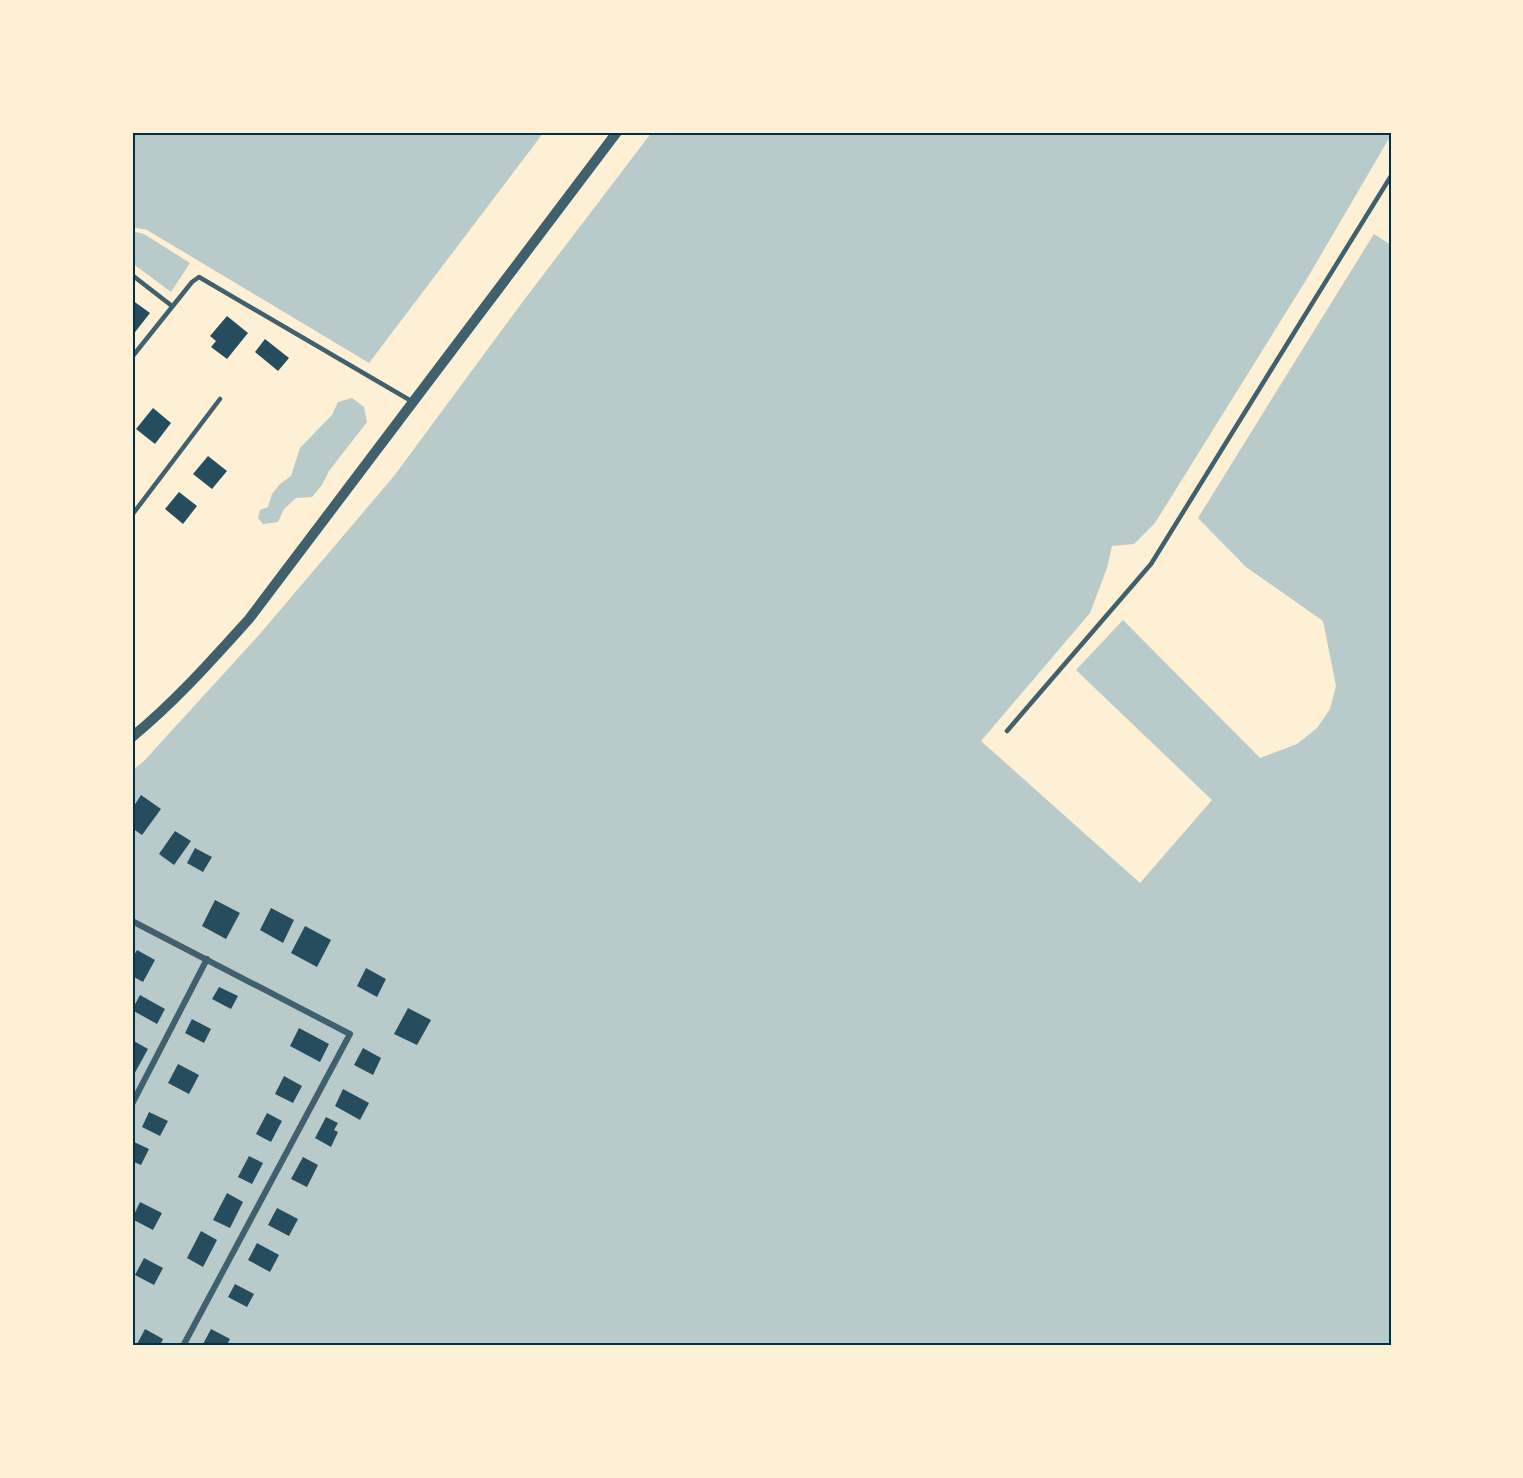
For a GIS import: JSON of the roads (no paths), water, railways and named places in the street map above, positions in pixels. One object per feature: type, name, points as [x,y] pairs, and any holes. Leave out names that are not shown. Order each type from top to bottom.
[{"type":"street","points":[[132,737],[206,667],[249,619],[617,132]]},
{"type":"street","points":[[132,921],[350,1034],[183,1346]]},
{"type":"street","points":[[132,1104],[207,959]]},
{"type":"lane","points":[[1007,731],[1151,564],[1391,176]]},
{"type":"lane","points":[[132,274],[172,306]]},
{"type":"lane","points":[[132,357],[172,306],[199,277],[413,402]]},
{"type":"lane","points":[[132,515],[220,399]]}]
